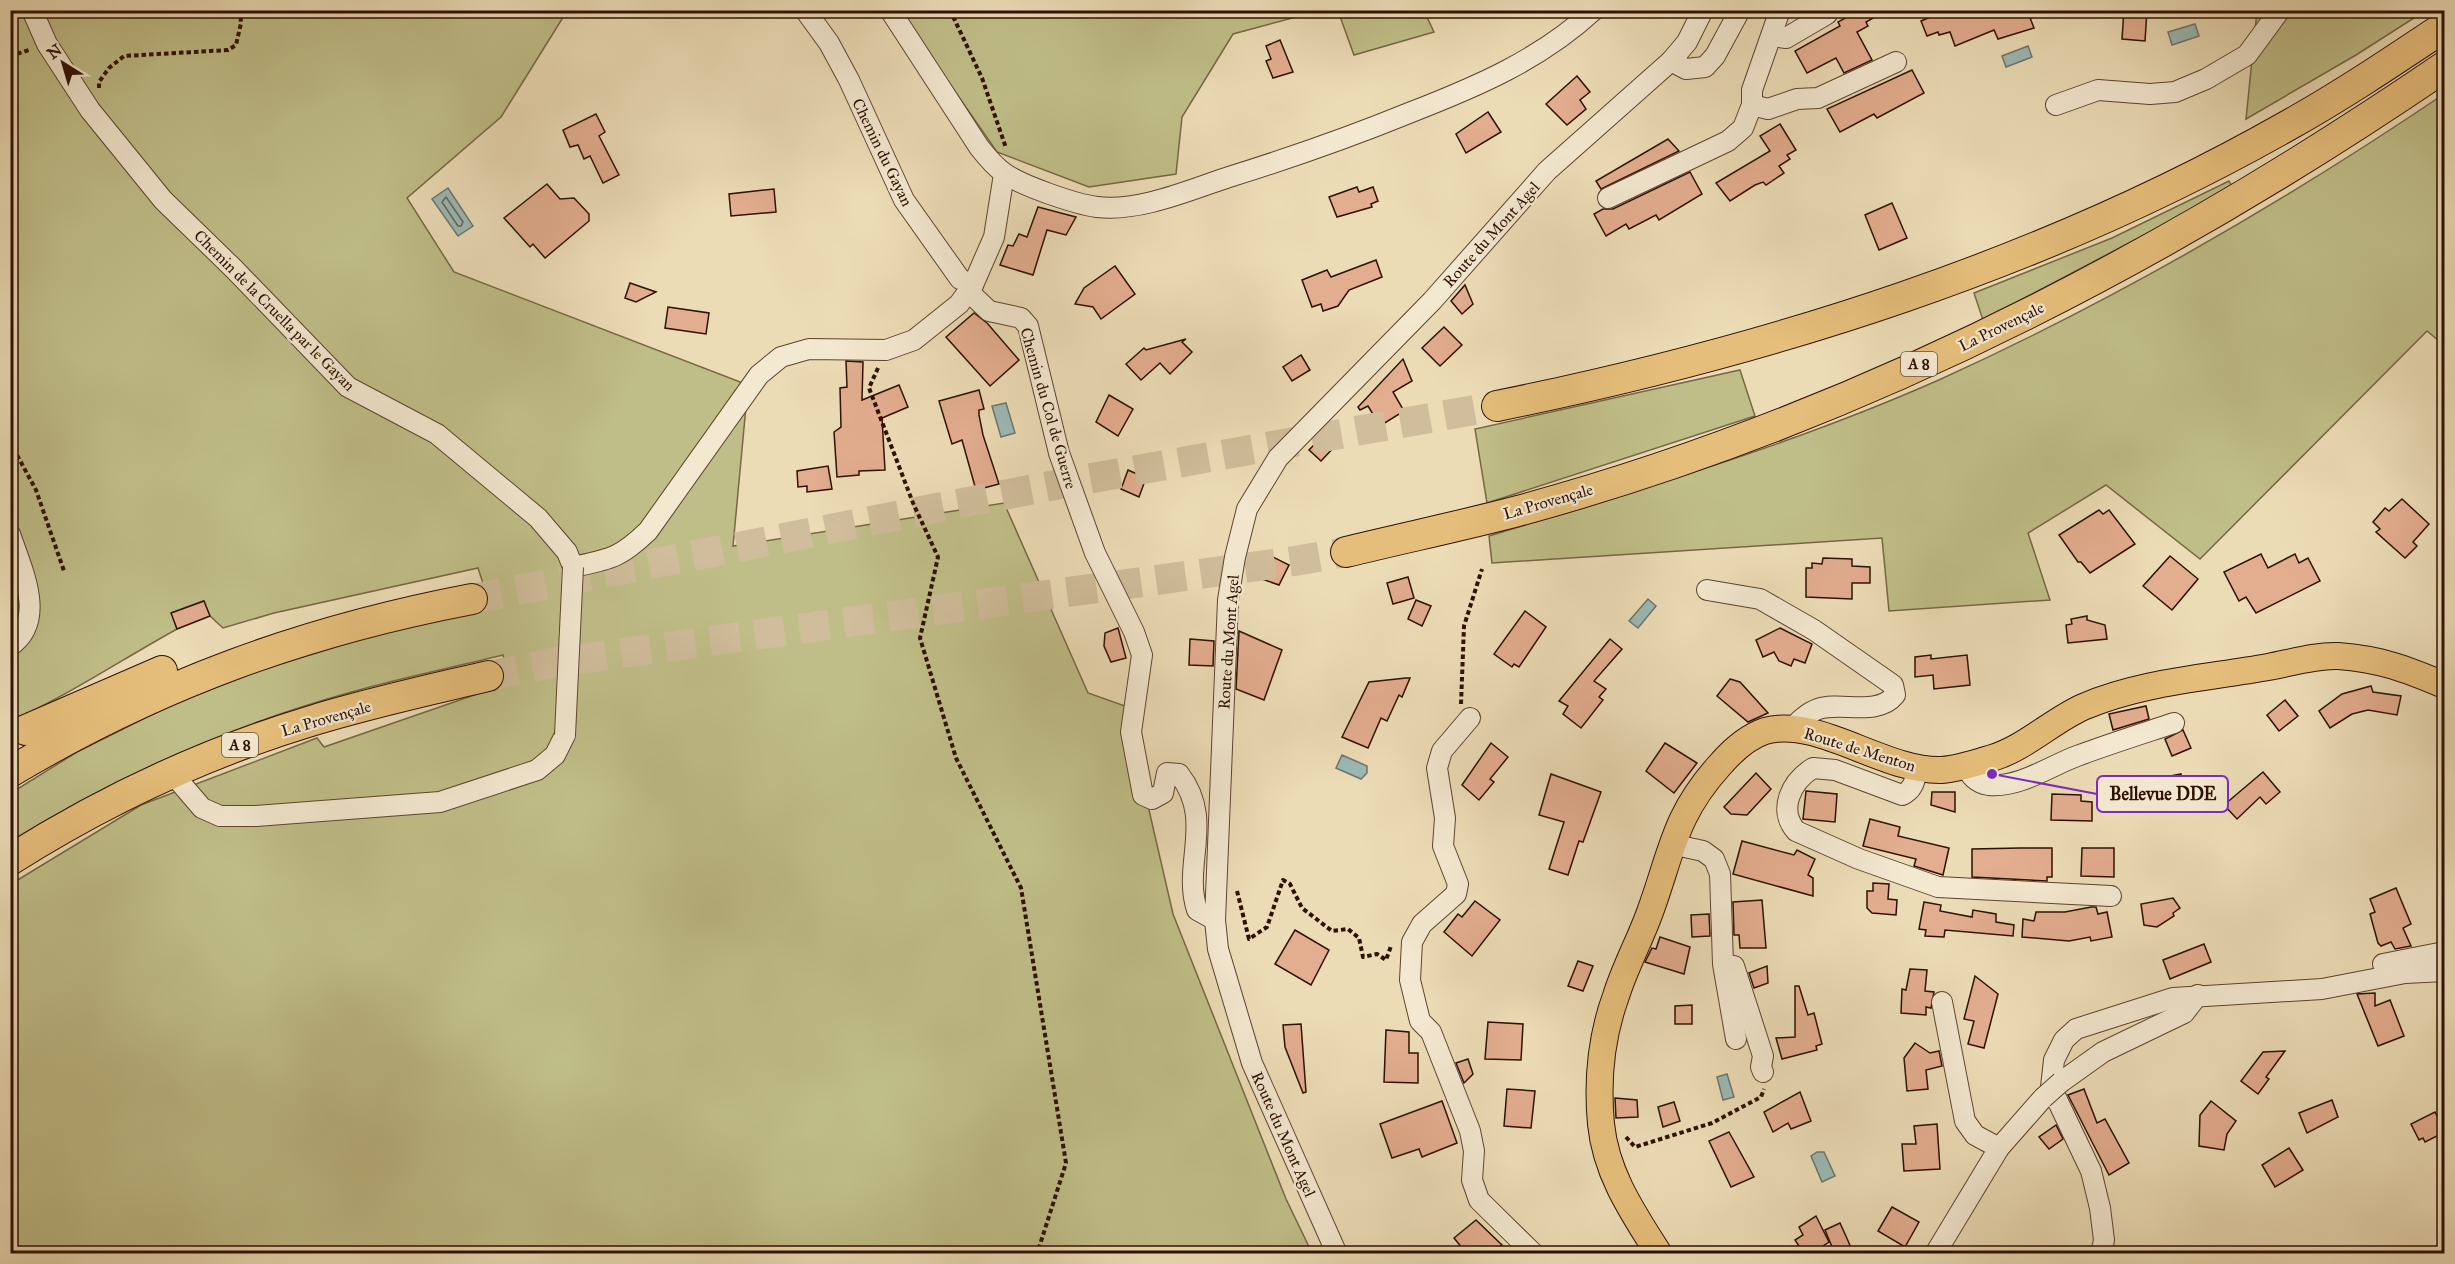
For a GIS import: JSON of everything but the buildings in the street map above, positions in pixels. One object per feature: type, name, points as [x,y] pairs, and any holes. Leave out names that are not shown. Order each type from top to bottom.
[{"type":"highway","points":[[1497,406],[1691,363],[1811,328],[1985,269],[2080,230],[2166,190],[2277,132],[2377,72],[2445,27]]},
{"type":"highway","name":"La Provençale","points":[[1346,552],[1519,511],[1618,480],[1729,442],[1946,353],[2054,301],[2158,246],[2289,170],[2445,67]]},
{"type":"highway","points":[[10,772],[59,743],[223,666],[308,639],[406,612],[472,599]]},
{"type":"highway","points":[[18,732],[183,662],[224,648],[260,642],[308,639]]},
{"type":"highway","name":"La Provençale","points":[[10,860],[70,822],[224,751],[312,720],[488,676]]},
{"type":"main road","name":"Route de Menton","points":[[1659,1254],[1624,1200],[1609,1167],[1601,1126],[1600,1063],[1605,1029],[1617,993],[1652,908],[1671,844],[1682,818],[1699,789],[1726,757],[1747,740],[1766,731],[1791,729],[1810,732],[1883,759],[1941,770],[1996,757],[2082,708],[2128,692],[2334,656],[2387,662],[2445,685]]},
{"type":"street","name":"Chemin de la Cruella par le Gayan","points":[[32,10],[47,44],[90,110],[162,200],[234,269],[348,387],[437,434],[538,518],[567,552],[573,567]]},
{"type":"street","name":"Chemin du Gayan","points":[[805,10],[830,43],[904,200],[960,279],[971,289]]},
{"type":"street","points":[[890,10],[979,147],[1004,174],[1054,196],[1098,207],[1137,205],[1320,149],[1483,84],[1536,55],[1575,28],[1594,10]]},
{"type":"street","name":"Route du Mont Agel","points":[[1336,1254],[1252,1063],[1218,949],[1215,920],[1228,600],[1235,557],[1247,509],[1278,458],[1432,301],[1547,171],[1671,61],[1687,42],[1703,10]]},
{"type":"street","points":[[1671,61],[1686,69],[1705,67],[1715,56],[1740,10]]},
{"type":"street","points":[[1608,198],[1728,141],[1743,128],[1752,105],[1752,90],[1780,10]]},
{"type":"street","points":[[2056,105],[2098,90],[2150,94],[2175,92],[2206,79],[2247,55],[2280,10]]},
{"type":"street","points":[[1772,36],[1786,38],[1827,14]]},
{"type":"street","points":[[1752,105],[1768,108],[1797,99],[1818,98],[1896,62]]},
{"type":"street","points":[[172,773],[202,808],[220,816],[256,816],[440,802],[537,770],[555,755],[565,735],[573,567],[610,560],[625,552],[648,531],[759,375],[781,357],[809,349],[886,350],[914,340],[958,304],[971,289],[994,237],[1004,174]]},
{"type":"street","name":"Chemin du Col de Guerre","points":[[971,289],[989,311],[1021,318],[1028,326],[1059,453],[1095,553],[1134,632],[1142,655],[1131,732],[1143,795],[1152,799],[1163,793],[1167,773],[1179,774],[1191,789],[1198,833],[1193,896],[1197,910],[1215,920]]},
{"type":"street","points":[[10,534],[31,610],[25,631],[10,646]]},
{"type":"street","points":[[1707,590],[1760,599],[1814,630],[1893,685],[1895,694],[1890,701],[1875,706],[1820,708],[1807,714],[1791,729]]},
{"type":"street","points":[[1462,715],[1442,751],[1437,768],[1445,818],[1443,846],[1458,884],[1456,894],[1422,924],[1412,942],[1410,980],[1420,1021],[1431,1032],[1470,1131],[1473,1180],[1479,1200],[1534,1254]]},
{"type":"street","points":[[1965,766],[1976,781],[1990,785],[2005,784],[2030,777],[2076,757],[2174,723]]},
{"type":"street","points":[[1918,767],[1909,793],[1902,795],[1835,770],[1814,768],[1793,784],[1789,797],[1789,823],[1796,831],[1849,854],[1938,887],[2111,896]]},
{"type":"street","points":[[1671,844],[1703,851],[1714,859],[1720,874],[1723,964],[1736,1040]]},
{"type":"street","points":[[2265,993],[2288,982],[2445,952]]},
{"type":"street","points":[[1723,964],[1734,966],[1764,1056],[1761,1067],[1763,1072]]},
{"type":"street","points":[[2101,1254],[2104,1240],[2100,1208],[2091,1171],[2051,1087],[2054,1060],[2064,1040],[2076,1029],[2173,998],[2322,989],[2405,973],[2445,971]]},
{"type":"street","points":[[1935,1254],[1974,1184],[1999,1148],[2043,1098],[2103,1052],[2184,1013],[2198,995]]},
{"type":"street","points":[[1942,1002],[1965,1121],[1975,1135],[1999,1148]]},
{"type":"path","points":[[90,110],[97,102],[99,82],[109,68],[124,56],[204,53],[228,50],[236,45],[241,23],[240,10]]},
{"type":"path","points":[[950,10],[982,78],[1008,152],[1004,174]]},
{"type":"path","points":[[886,350],[869,388],[913,503],[938,557],[920,638],[956,758],[1021,888],[1023,899],[1066,1163],[1037,1254]]},
{"type":"path","points":[[10,442],[36,490],[64,571]]},
{"type":"path","points":[[1462,715],[1464,626],[1482,569]]},
{"type":"path","points":[[1215,920],[1228,924],[1236,889],[1249,939],[1266,927],[1283,880],[1290,884],[1302,908],[1332,931],[1348,929],[1359,938],[1363,957],[1377,954],[1386,960],[1393,940]]},
{"type":"path","points":[[1601,1126],[1616,1130],[1635,1147],[1712,1123],[1761,1097],[1764,1093],[1763,1072]]},
{"type":"shaded area","points":[[11,11],[567,11],[501,117],[407,198],[454,272],[748,385],[733,546],[1004,503],[1088,693],[1125,706],[1173,914],[1286,1199],[1312,1253],[11,1253],[11,884],[141,805],[317,738],[324,747],[509,683],[503,655],[386,683],[304,706],[174,755],[91,796],[11,841],[11,793],[77,752],[179,701],[264,669],[368,637],[490,605],[478,568],[274,613],[223,628],[210,616],[203,601],[172,613],[177,629],[74,689],[11,721],[11,653],[22,645],[21,541],[11,503]]},
{"type":"shaded area","points":[[899,11],[1318,11],[1233,34],[1182,117],[1176,174],[1089,187],[997,152]]},
{"type":"shaded area","points":[[1338,11],[1424,11],[1434,32],[1354,55]]},
{"type":"shaded area","points":[[2257,11],[2425,11],[2356,55],[2246,119]]},
{"type":"shaded area","points":[[2444,94],[2444,345],[2427,331],[2200,559],[2106,485],[2028,533],[2050,600],[1889,611],[1882,538],[1492,563],[1489,536],[1774,445],[1886,402],[2007,348],[2135,282],[2261,211]]},
{"type":"shaded area","points":[[2229,181],[2233,188],[1983,320],[1974,293],[2112,238]]},
{"type":"shaded area","points":[[1740,370],[1755,416],[1487,503],[1475,429]]},
{"type":"shaded area","points":[[20,598],[24,611],[11,637],[11,616],[14,610],[11,608],[11,602]]},
{"type":"water","points":[[2195,24],[2199,36],[2172,45],[2168,32]]},
{"type":"water","points":[[2028,46],[2032,57],[2006,67],[2002,56]]},
{"type":"water","points":[[448,188],[473,226],[458,236],[432,199]]},
{"type":"water","points":[[1006,403],[1015,433],[1001,437],[992,406]]},
{"type":"water","points":[[1648,599],[1656,606],[1638,628],[1629,621]]},
{"type":"water","points":[[1342,755],[1367,766],[1367,773],[1361,779],[1336,768]]},
{"type":"water","points":[[1727,1074],[1734,1097],[1723,1100],[1717,1077]]},
{"type":"water","points":[[1817,1152],[1824,1152],[1835,1176],[1822,1182],[1811,1156]]},
{"type":"tunnel","points":[[472,599],[1070,482],[1497,406]]},
{"type":"tunnel","points":[[488,676],[557,662],[1295,561],[1346,552]]},
{"type":"place","name":"Bellevue DDE","points":[[1992,774]]}]
